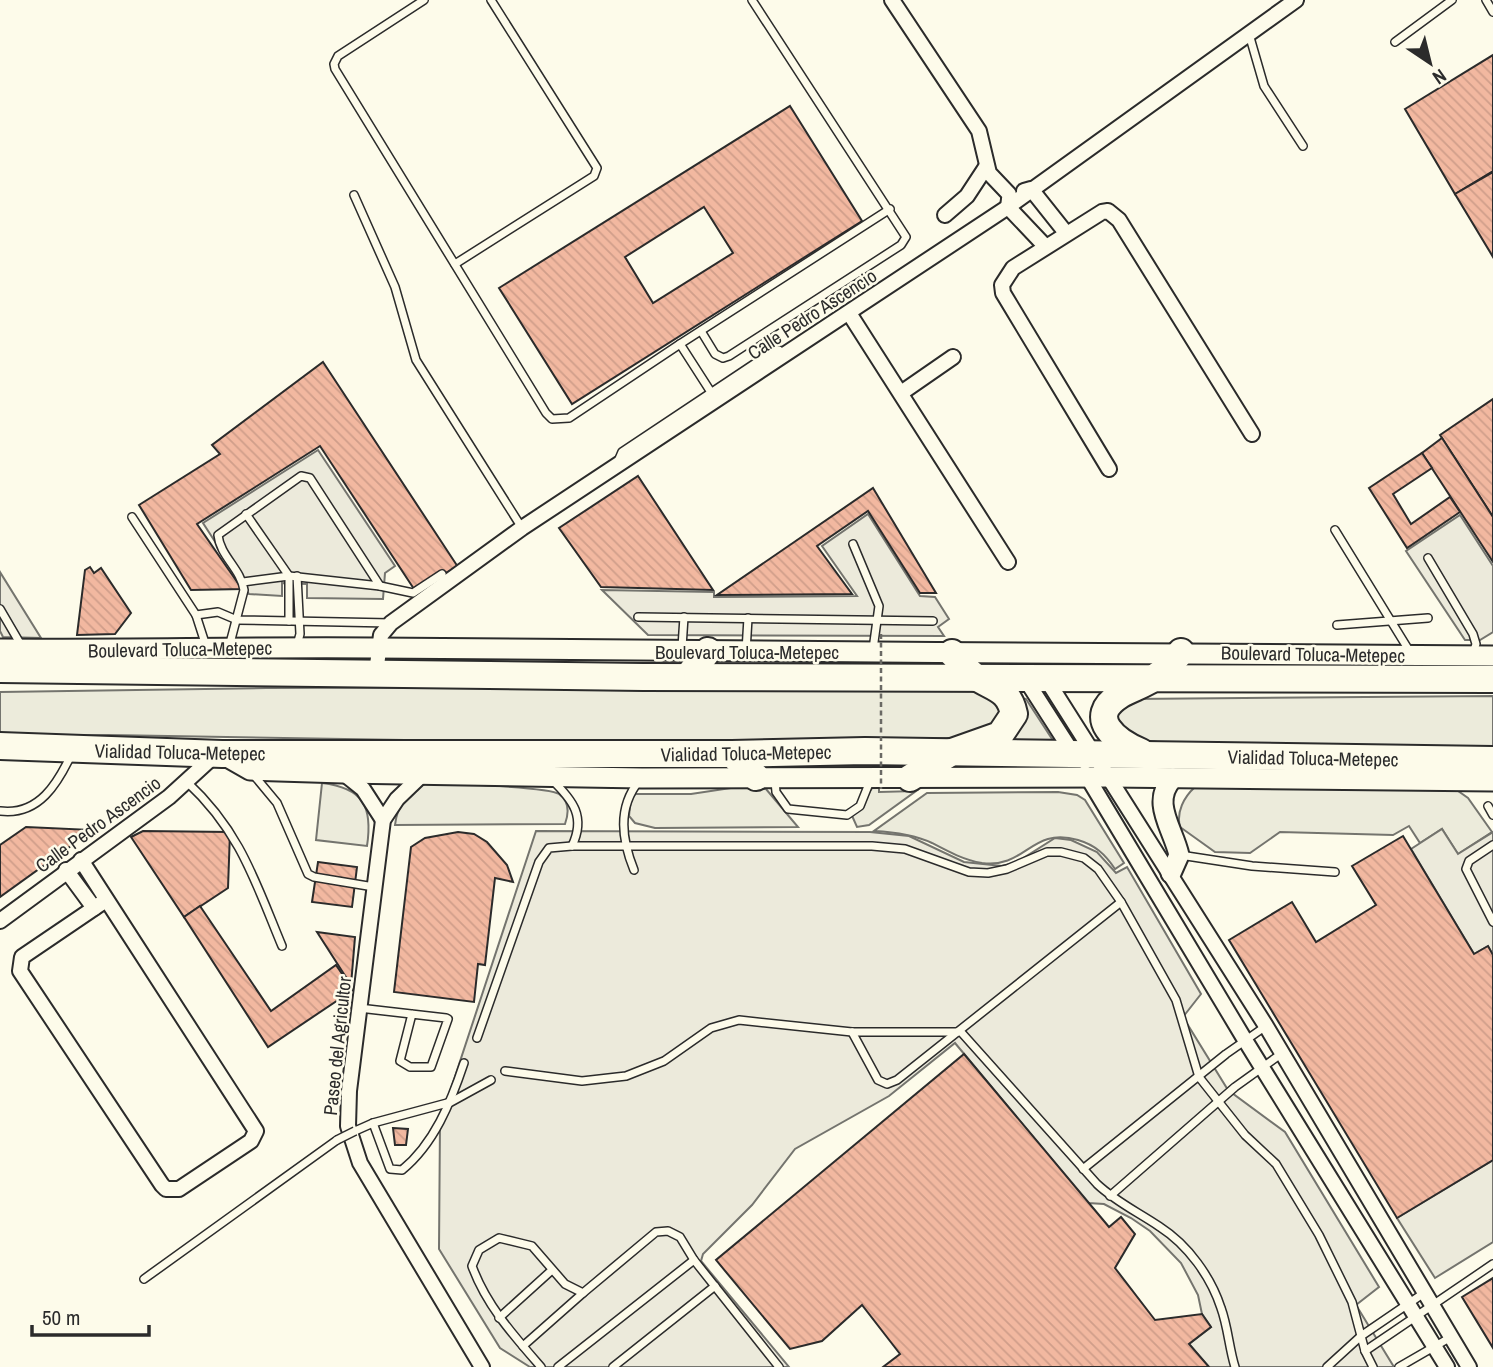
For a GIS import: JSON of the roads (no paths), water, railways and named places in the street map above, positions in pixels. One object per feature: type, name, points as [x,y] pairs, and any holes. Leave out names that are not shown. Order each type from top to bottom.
[{"type":"highway","points":[[685,667],[708,651]]},
{"type":"highway","points":[[910,778],[952,752],[987,742],[1000,735],[1014,714],[1011,700],[1005,692],[975,677],[949,654],[934,678]]},
{"type":"highway","points":[[0,669],[147,660],[377,661],[643,677],[685,667],[934,678],[1158,676]]},
{"type":"highway","points":[[1150,755],[1119,743],[1111,735],[1105,718],[1108,706],[1118,696],[1187,660],[1282,666],[1413,667],[1493,679]]},
{"type":"highway","points":[[866,751],[913,743],[987,742]]},
{"type":"highway","name":"Vialidad Toluca-Metepec","points":[[0,746],[219,754],[952,752],[1092,766],[1150,755],[1493,760]]},
{"type":"highway","points":[[732,754],[765,777]]},
{"type":"highway","points":[[1444,760],[1483,781]]},
{"type":"main road","name":"Boulevard Toluca-Metepec","points":[[0,649],[147,660],[206,648],[296,648],[377,661]]},
{"type":"main road","name":"Boulevard Toluca-Metepec","points":[[708,651],[1187,660]]},
{"type":"main road","name":"Boulevard Toluca-Metepec","points":[[1413,667],[1472,656],[1493,656]]},
{"type":"main road","points":[[219,754],[250,770],[343,773],[642,778],[765,777],[876,784],[910,778],[1092,766],[1173,778],[1483,781]]},
{"type":"main road","points":[[1173,778],[1166,785],[1161,801],[1175,864]]},
{"type":"street","points":[[892,0],[979,131],[986,167],[1045,246]]},
{"type":"street","name":"Calle Pedro Ascencio","points":[[377,661],[381,635],[391,623],[522,528],[622,463],[713,396],[849,313],[1009,200],[1031,189],[1296,0]]},
{"type":"street","points":[[945,215],[967,196],[986,167]]},
{"type":"street","points":[[1031,189],[1066,233]]},
{"type":"street","points":[[1109,469],[1003,293],[1002,285],[1005,276],[1045,246],[1102,212],[1113,213],[1252,434]]},
{"type":"street","points":[[849,313],[1008,562]]},
{"type":"street","points":[[901,393],[953,357]]},
{"type":"street","points":[[1034,677],[1092,766],[1245,1040],[1447,1367]]},
{"type":"street","points":[[1034,677],[1092,766],[1175,864],[1281,1054],[1469,1367]]},
{"type":"street","name":"Calle Pedro Ascencio","points":[[0,921],[187,782],[219,754]]},
{"type":"street","points":[[343,773],[363,789],[383,820]]},
{"type":"street","name":"Paseo del Agricultor","points":[[423,774],[397,799],[383,820],[349,1091],[348,1126],[360,1163],[482,1367]]},
{"type":"street","points":[[81,860],[100,904]]},
{"type":"street","points":[[66,870],[100,904],[256,1131],[251,1141],[179,1189],[166,1189],[162,1185],[20,971],[22,957],[100,904]]},
{"type":"lane","points":[[424,0],[411,4],[338,56],[334,64],[552,419],[569,418],[890,209]]},
{"type":"lane","points":[[455,264],[594,176],[596,163],[491,0]]},
{"type":"lane","points":[[701,331],[715,354],[723,358],[729,356],[901,245],[905,232],[752,0]]},
{"type":"lane","points":[[1395,42],[1451,0]]},
{"type":"lane","points":[[1486,0],[1493,12]]},
{"type":"lane","points":[[1248,34],[1264,86],[1303,146]]},
{"type":"lane","points":[[354,195],[395,287],[416,360],[522,528]]},
{"type":"lane","points":[[680,344],[713,396]]},
{"type":"lane","points":[[229,648],[244,601],[243,582],[220,545],[218,535],[301,476],[308,476],[380,586]]},
{"type":"lane","points":[[246,514],[293,576],[300,634],[296,648]]},
{"type":"lane","points":[[132,517],[196,615],[206,648]]},
{"type":"lane","points":[[1335,530],[1391,621],[1413,667]]},
{"type":"lane","points":[[853,544],[877,597],[878,618],[872,653]]},
{"type":"lane","points":[[1428,558],[1473,634],[1476,644],[1472,656]]},
{"type":"lane","points":[[243,582],[293,576],[380,586],[413,593],[442,574]]},
{"type":"lane","points":[[289,621],[293,576]]},
{"type":"lane","points":[[0,609],[24,649]]},
{"type":"lane","points":[[196,615],[218,612],[237,620],[391,623]]},
{"type":"lane","points":[[638,617],[878,618],[933,621]]},
{"type":"lane","points":[[684,617],[685,667]]},
{"type":"lane","points":[[746,652],[748,618]]},
{"type":"lane","points":[[1337,625],[1427,618]]},
{"type":"lane","points":[[0,811],[10,812],[44,800],[63,773],[74,749]]},
{"type":"lane","points":[[250,770],[277,803],[309,874],[374,887]]},
{"type":"lane","points":[[546,775],[569,797],[578,813],[578,831],[572,846]]},
{"type":"lane","points":[[765,777],[788,809],[847,815],[860,806],[876,784]]},
{"type":"lane","points":[[634,870],[625,848],[625,802],[642,778]]},
{"type":"lane","points":[[187,782],[214,807],[234,835],[282,946]]},
{"type":"lane","points":[[1488,806],[1493,815]]},
{"type":"lane","points":[[1493,845],[1469,861],[1466,869],[1493,922]]},
{"type":"lane","points":[[477,1038],[539,862],[549,848],[872,846],[905,849],[958,870],[988,873],[1007,869],[1047,852],[1084,858],[1098,869],[1121,902],[1176,1000],[1199,1077],[1217,1102],[1276,1164],[1338,1268],[1352,1301],[1365,1351],[1373,1367]]},
{"type":"lane","points":[[1175,864],[1335,872]]},
{"type":"lane","points":[[852,1032],[878,1080],[887,1084],[961,1032],[1121,902]]},
{"type":"lane","points":[[359,1009],[412,1014],[448,1019],[431,1067],[410,1068],[400,1061],[412,1014]]},
{"type":"lane","points":[[505,1070],[582,1081],[626,1076],[663,1061],[711,1028],[739,1020],[852,1032],[961,1032],[1083,1170],[1110,1196],[1176,1238],[1205,1274],[1222,1308],[1235,1367]]},
{"type":"lane","points":[[1083,1170],[1266,1026]]},
{"type":"lane","points":[[1110,1196],[1217,1102],[1281,1054]]},
{"type":"lane","points":[[373,1123],[390,1169],[402,1170],[415,1160],[451,1102],[464,1063]]},
{"type":"lane","points":[[144,1279],[337,1140],[373,1123],[451,1102],[491,1080]]},
{"type":"lane","points":[[523,1346],[656,1232],[668,1231],[680,1237],[694,1260],[779,1367]]},
{"type":"lane","points":[[541,1367],[499,1318],[472,1266],[479,1250],[499,1238],[532,1246],[565,1284],[583,1293]]},
{"type":"lane","points":[[558,1367],[694,1260]]},
{"type":"lane","points":[[1365,1351],[1428,1299],[1493,1264]]},
{"type":"lane","points":[[499,1318],[552,1270]]},
{"type":"lane","points":[[613,1367],[715,1286]]},
{"type":"lane","points":[[1327,1367],[1361,1336],[1428,1299]]},
{"type":"lane","points":[[1399,1367],[1451,1337]]}]
